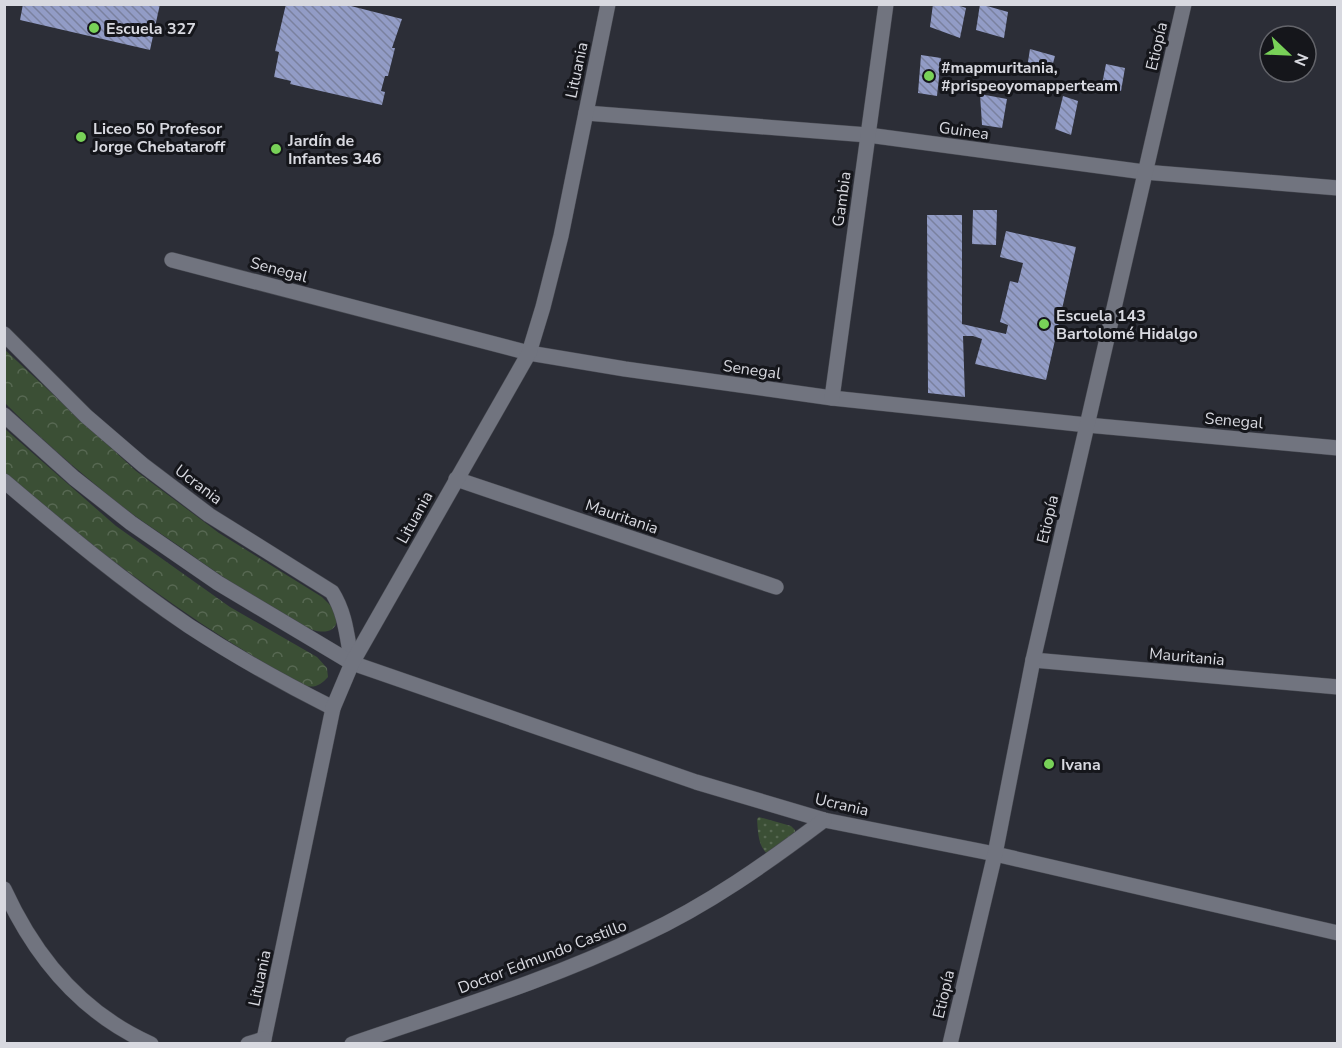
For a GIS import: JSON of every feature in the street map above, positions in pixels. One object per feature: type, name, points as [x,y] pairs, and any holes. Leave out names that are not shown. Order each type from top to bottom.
[{"type":"street","name":"Lituania","points":[[270,1041],[333,708],[351,663],[529,353],[561,236],[608,4]]},
{"type":"street","name":"Gambia","points":[[832,399],[886,4]]},
{"type":"street","name":"Etiopía","points":[[950,1044],[995,854],[1033,660],[1184,4]]},
{"type":"street","name":"Guinea","points":[[586,113],[868,135],[1144,172],[1338,188]]},
{"type":"street","name":"Senegal","points":[[172,260],[529,353],[832,399],[1338,448]]},
{"type":"street","name":"Ucrania","points":[[4,334],[86,416],[144,465],[210,515],[332,592],[341,606],[351,663]]},
{"type":"street","name":"Ucrania","points":[[4,415],[74,478],[131,524],[218,583],[351,663],[696,782],[824,820],[995,854],[1338,933]]},
{"type":"street","name":"Mauritania","points":[[456,479],[776,587]]},
{"type":"street","points":[[4,481],[102,563],[189,626],[278,680],[333,708]]},
{"type":"street","name":"Mauritania","points":[[1033,660],[1338,687]]},
{"type":"street","name":"Doctor Edmundo Castillo","points":[[352,1044],[515,988],[645,935],[730,888],[824,820]]},
{"type":"street","points":[[4,889],[18,918],[46,962],[95,1010],[151,1044]]},
{"type":"street","points":[[248,1044],[270,1041]]},
{"type":"green space","points":[[4,349],[136,471],[219,533],[322,597],[335,612],[337,620],[334,628],[322,632],[313,630],[269,607],[135,516],[86,477],[5,403]]},
{"type":"green space","points":[[4,428],[116,526],[230,607],[317,657],[327,668],[328,677],[311,687],[303,685],[224,638],[112,560],[5,474]]},
{"type":"green space","points":[[759,817],[791,826],[795,834],[769,855],[765,852],[759,839],[757,819]]},
{"type":"building","points":[[23,4],[160,4],[150,50],[20,20]]},
{"type":"building","points":[[286,4],[343,4],[402,19],[392,48],[395,48],[388,76],[385,76],[381,91],[385,92],[382,105],[290,84],[291,81],[274,77],[279,52],[275,51]]},
{"type":"building","points":[[933,4],[954,4],[966,8],[960,38],[930,27]]},
{"type":"building","points":[[980,4],[1008,12],[1004,38],[976,30]]},
{"type":"building","points":[[1030,49],[1055,56],[1050,74],[1027,68]]},
{"type":"building","name":"#mapmuritania, #prispeoyomapperteam","points":[[921,55],[941,58],[937,96],[918,93]]},
{"type":"building","points":[[1106,64],[1125,68],[1121,91],[1102,84]]},
{"type":"building","points":[[980,94],[1007,99],[1002,128],[982,125]]},
{"type":"building","points":[[1063,96],[1078,101],[1071,135],[1055,129]]},
{"type":"building","points":[[973,210],[997,210],[996,245],[972,244]]},
{"type":"building","points":[[927,215],[962,215],[962,324],[1006,334],[1008,325],[1000,322],[1010,281],[1018,283],[1023,263],[1000,257],[1006,231],[1076,247],[1046,380],[975,364],[982,339],[963,336],[965,397],[928,393]]},
{"type":"place","name":"Escuela 327","points":[[94,28]]},
{"type":"place","name":"#mapmuritania, #prispeoyomapperteam","points":[[929,76]]},
{"type":"place","name":"Liceo 50 Profesor Jorge Chebataroff","points":[[81,137]]},
{"type":"place","name":"Jardín de Infantes 346","points":[[276,149]]},
{"type":"place","name":"Escuela 143 Bartolomé Hidalgo","points":[[1044,324]]},
{"type":"place","name":"Ivana","points":[[1049,764]]}]
